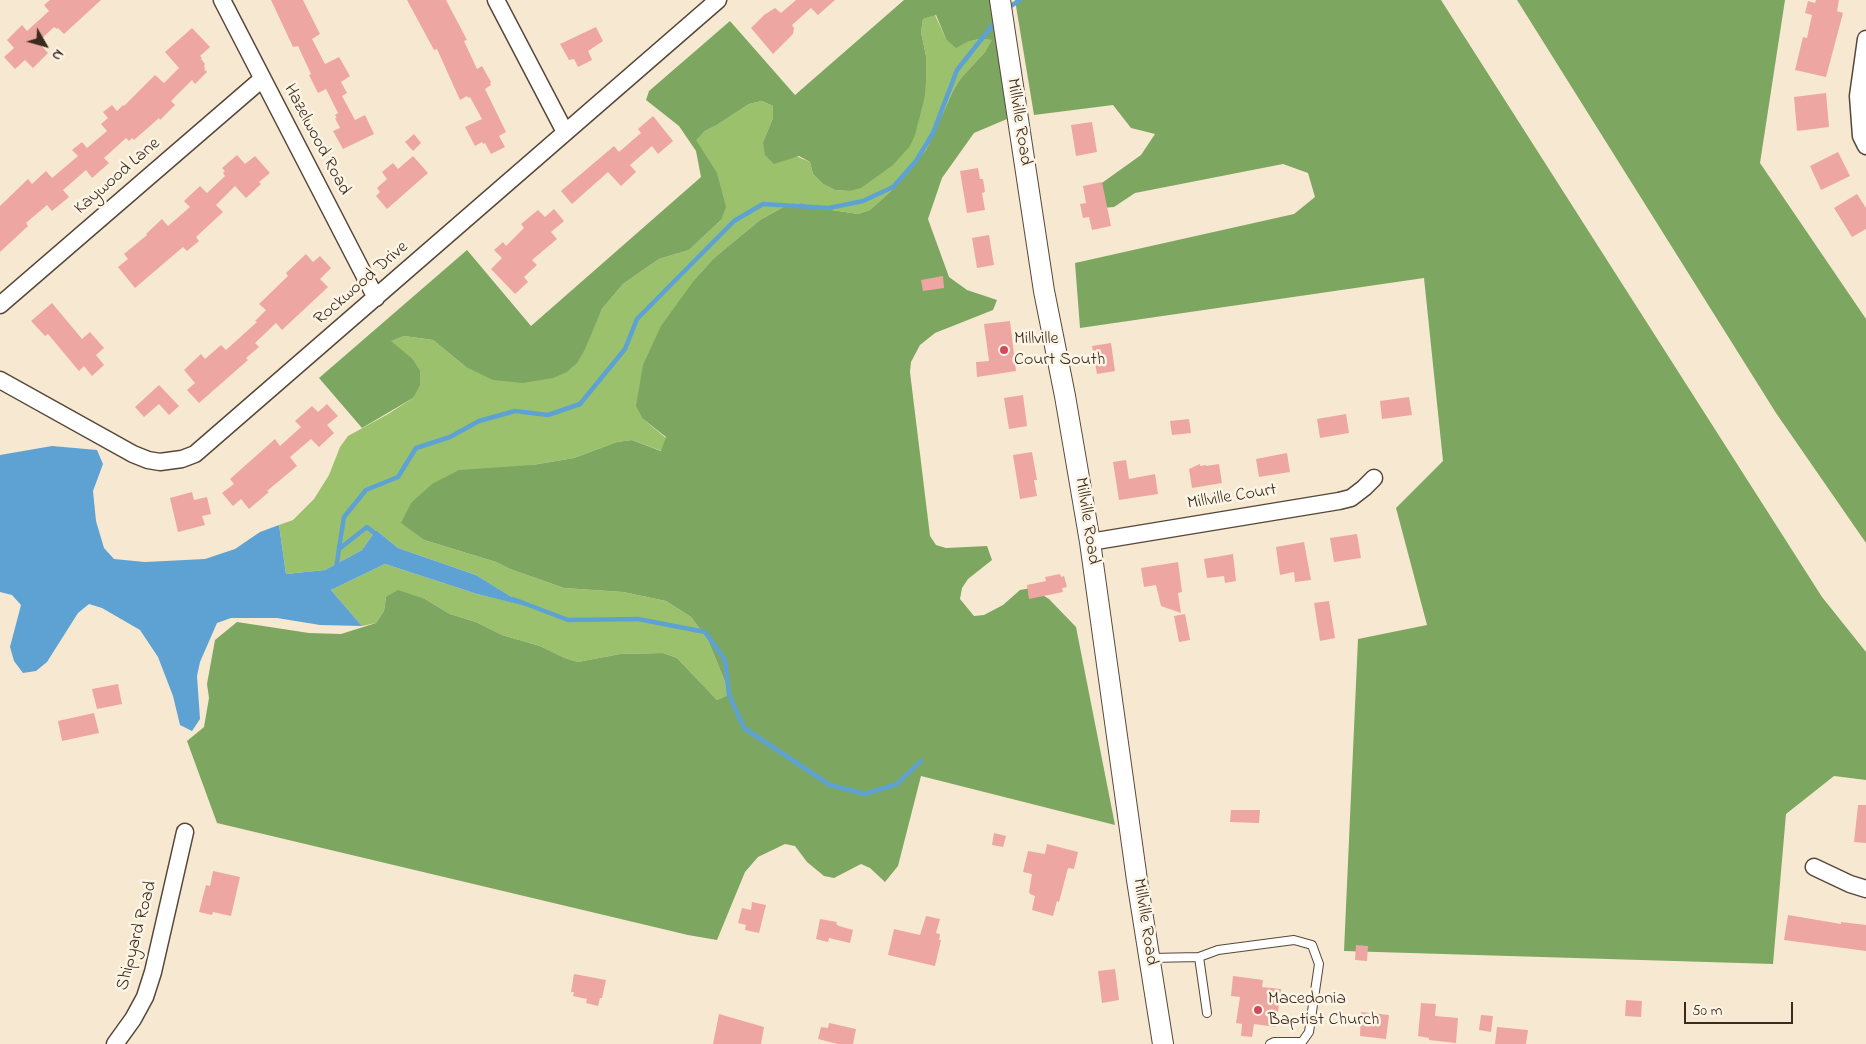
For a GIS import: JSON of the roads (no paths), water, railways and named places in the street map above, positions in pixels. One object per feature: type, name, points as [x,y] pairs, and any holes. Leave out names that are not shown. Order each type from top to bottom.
[{"type":"street","name":"Hazelwood Road","points":[[222,0],[376,298]]},
{"type":"street","points":[[496,0],[565,132]]},
{"type":"street","name":"Rockwood Drive","points":[[0,380],[133,454],[148,460],[160,462],[182,459],[195,454],[718,0]]},
{"type":"street","name":"Millville Road","points":[[1000,0],[1044,291],[1065,396],[1090,542],[1163,1044]]},
{"type":"street","points":[[1866,39],[1858,96],[1861,136],[1866,146]]},
{"type":"street","name":"Kaywood Lane","points":[[0,305],[262,79]]},
{"type":"street","name":"Millville Court","points":[[1090,542],[1339,501],[1351,498],[1374,478]]},
{"type":"street","name":"Shipyard Road","points":[[115,1044],[133,1019],[145,997],[154,972],[184,832]]},
{"type":"street","points":[[1814,867],[1850,884],[1866,889]]},
{"type":"lane","points":[[1149,958],[1199,957],[1218,950],[1294,940],[1312,945],[1319,964],[1309,1032],[1302,1042],[1274,1042],[1270,1044]]},
{"type":"lane","points":[[1199,957],[1206,1013]]},
{"type":"water","points":[[52,446],[97,450],[103,464],[93,491],[96,521],[104,548],[114,559],[145,562],[205,559],[235,549],[260,532],[279,525],[286,574],[325,570],[362,550],[376,530],[398,548],[476,575],[526,606],[477,594],[385,564],[331,590],[362,626],[320,625],[277,618],[231,618],[217,623],[200,662],[197,676],[200,719],[192,731],[180,725],[173,696],[158,657],[140,630],[102,608],[89,604],[78,613],[47,662],[36,671],[23,673],[14,661],[10,647],[21,605],[12,595],[0,592],[0,455]]},
{"type":"waterway","points":[[1006,9],[1020,0]]},
{"type":"waterway","points":[[339,548],[344,517],[366,490],[398,477],[416,448],[450,437],[479,421],[515,411],[548,415],[580,404],[625,349],[637,319],[734,221],[763,204],[829,208],[863,201],[893,187],[916,161],[933,133],[957,70],[992,26]]},
{"type":"waterway","points":[[336,569],[339,549],[367,527],[378,536]]},
{"type":"waterway","points":[[513,599],[568,620],[638,619],[705,632],[725,660],[729,695],[744,728],[830,785],[865,794],[897,784],[921,761]]},
{"type":"place","name":"Millville Court South","points":[[1004,350]]},
{"type":"place","name":"Macedonia Baptist Church","points":[[1258,1010]]}]
